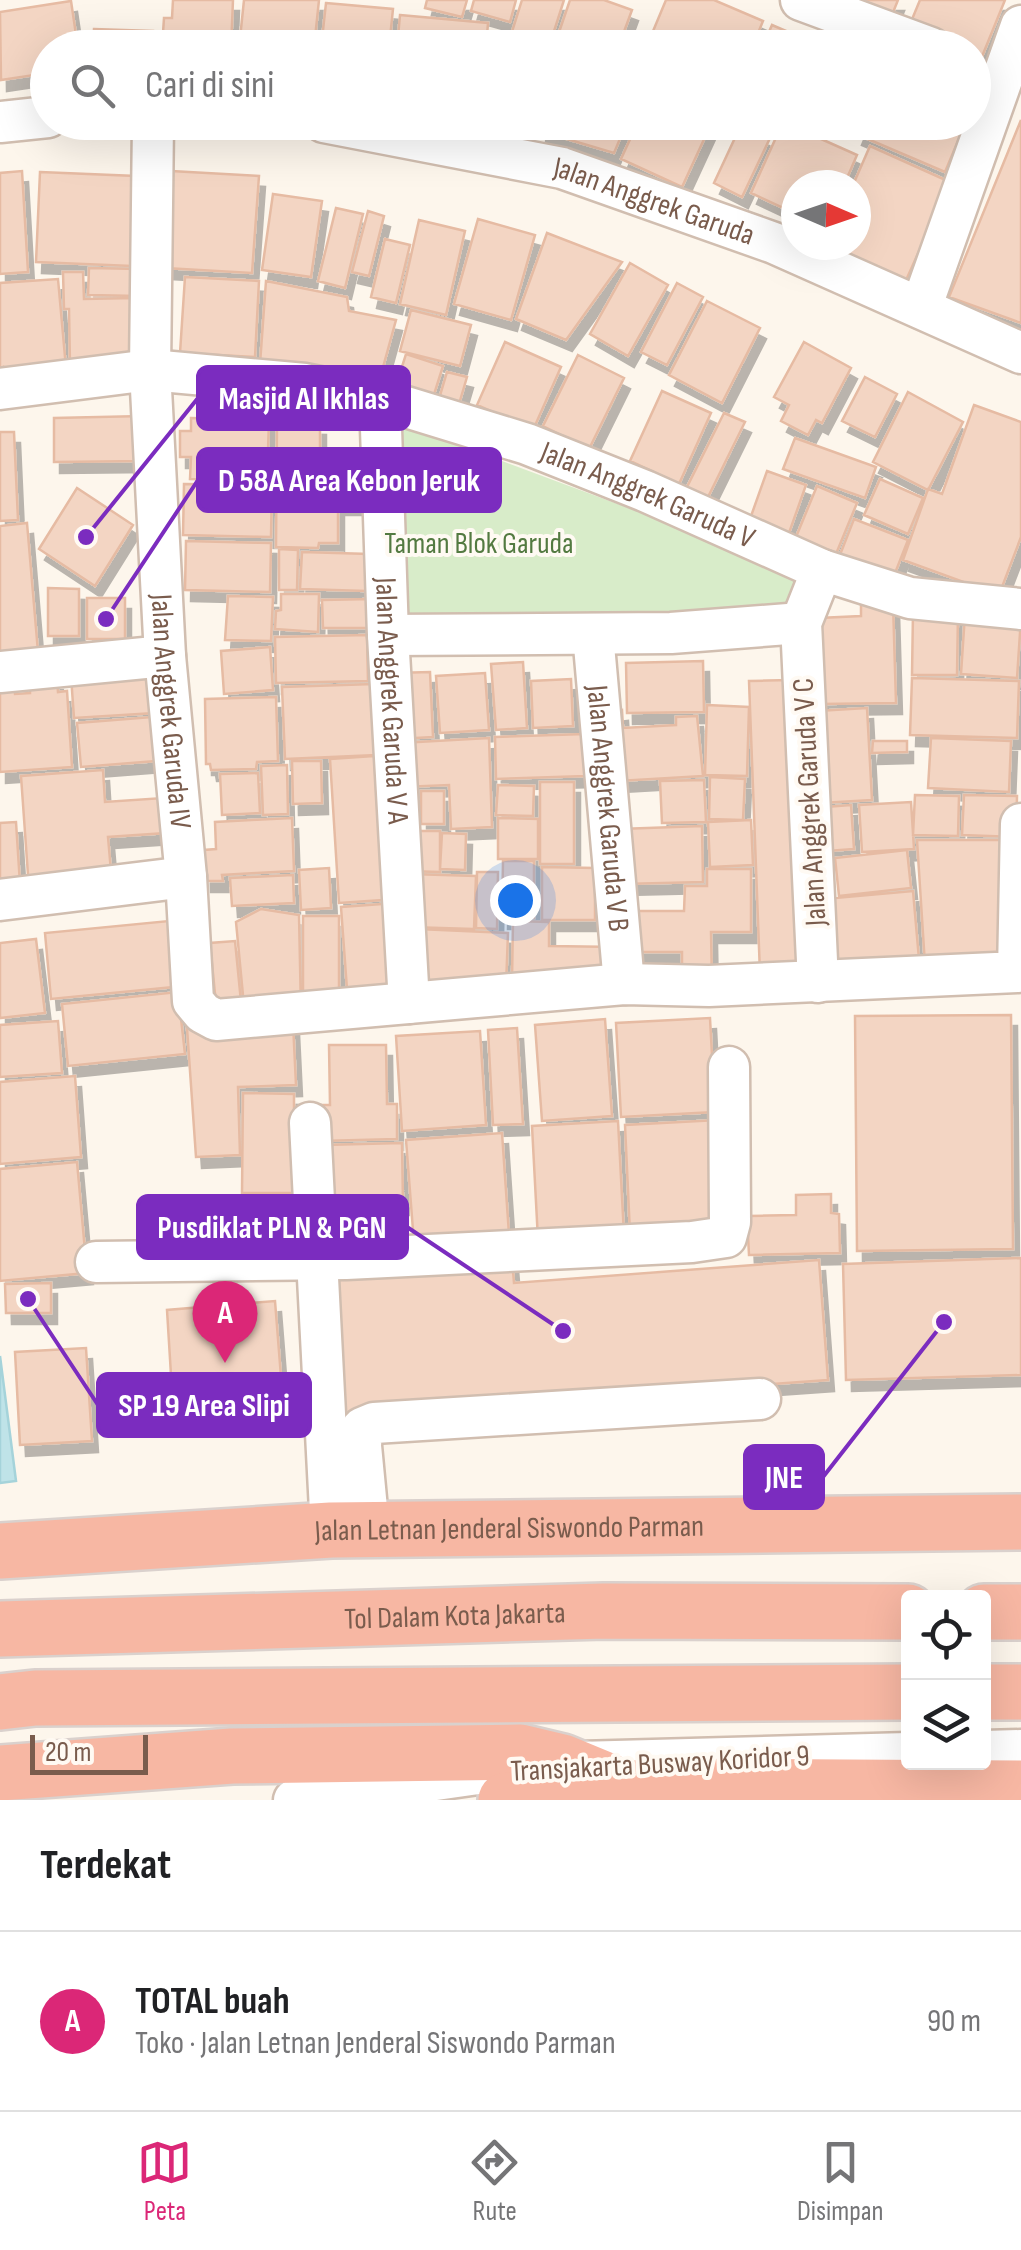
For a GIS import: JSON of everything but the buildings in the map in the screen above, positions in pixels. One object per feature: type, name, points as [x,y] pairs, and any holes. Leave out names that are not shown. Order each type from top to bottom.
[{"type":"highway","name":"Jalan Letnan Jenderal Siswondo Parman","points":[[0,1551],[350,1530],[1021,1522]]},
{"type":"highway","name":"Tol Dalam Kota Jakarta","points":[[0,1628],[604,1611],[901,1612]]},
{"type":"highway","points":[[991,1612],[1021,1612]]},
{"type":"highway","points":[[0,1702],[55,1698],[901,1692]]},
{"type":"highway","points":[[991,1692],[1021,1692]]},
{"type":"highway","points":[[0,1773],[232,1756],[520,1752],[562,1762],[626,1794]]},
{"type":"highway","points":[[506,1800],[626,1794],[865,1794],[1021,1788]]},
{"type":"street","points":[[801,0],[883,30]]},
{"type":"street","points":[[991,65],[1021,26]]},
{"type":"street","points":[[0,122],[30,119]]},
{"type":"street","name":"Jalan Anggrek Garuda IV","points":[[153,140],[150,370],[166,656],[194,1001],[203,1013],[216,1020],[409,1003]]},
{"type":"street","name":"Jalan Anggrek Garuda","points":[[417,140],[562,168],[774,243],[1021,354]]},
{"type":"street","points":[[921,308],[969,140]]},
{"type":"street","name":"Jalan Anggrek Garuda V","points":[[0,389],[150,370],[305,384],[380,398],[645,490],[822,570],[910,598],[1021,609]]},
{"type":"street","name":"Jalan Anggrek Garuda V A","points":[[380,398],[388,636],[409,1003]]},
{"type":"street","points":[[388,636],[672,633],[801,624],[822,570]]},
{"type":"street","name":"Jalan Anggrek Garuda V C","points":[[801,624],[818,982]]},
{"type":"street","name":"Jalan Anggrek Garuda V B","points":[[593,634],[624,984]]},
{"type":"street","points":[[0,672],[166,656]]},
{"type":"street","points":[[409,1003],[624,984],[709,986],[1018,972],[1021,824]]},
{"type":"street","points":[[0,900],[186,878]]},
{"type":"street","points":[[96,1262],[516,1252],[726,1237],[730,1222],[729,1067]]},
{"type":"street","points":[[310,1123],[317,1259],[350,1530]]},
{"type":"street","points":[[350,1530],[362,1428],[374,1422],[760,1398]]},
{"type":"street","points":[[0,1574],[355,1556],[1021,1548]]},
{"type":"street","points":[[991,1751],[1021,1750]]},
{"type":"street","name":"Transjakarta Busway Koridor 9","points":[[294,1800],[562,1762],[901,1753]]},
{"type":"green space","name":"Taman Blok Garuda","points":[[389,419],[814,577],[795,620],[683,612],[396,634]]},
{"type":"water","points":[[0,1356],[16,1481],[0,1483]]},
{"type":"place","name":"Masjid Al Ikhlas","points":[[86,537]]},
{"type":"place","name":"D 58A Area Kebon Jeruk","points":[[106,619]]},
{"type":"place","name":"SP 19 Area Slipi","points":[[28,1299]]},
{"type":"place","name":"JNE","points":[[944,1322]]},
{"type":"place","name":"Pusdiklat PLN & PGN","points":[[563,1331]]},
{"type":"place","name":"TOTAL buah","points":[[225,1363]]}]
